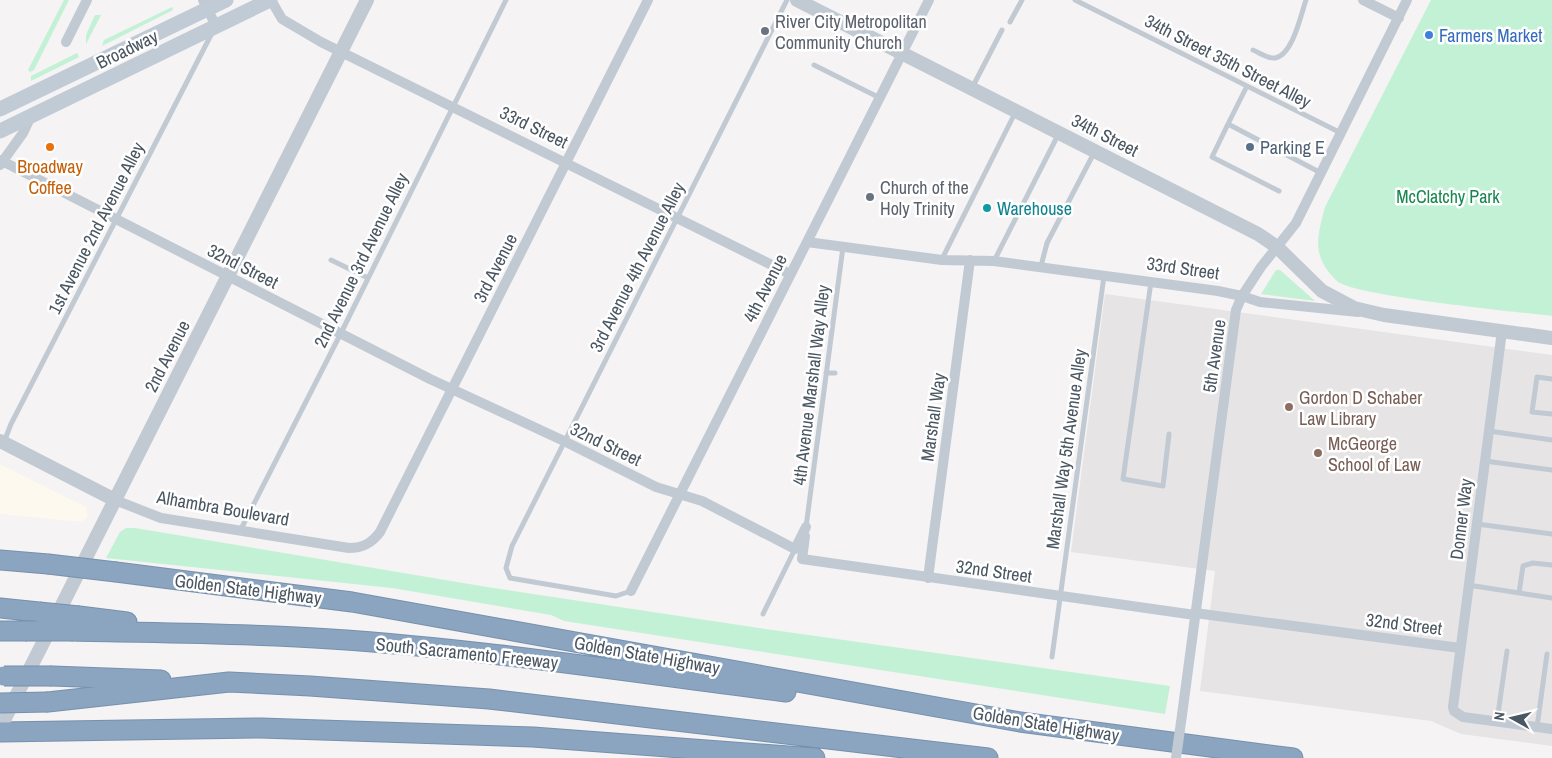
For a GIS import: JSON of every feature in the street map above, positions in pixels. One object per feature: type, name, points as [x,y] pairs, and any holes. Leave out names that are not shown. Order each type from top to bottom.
[{"type":"highway","name":"Golden State Highway","points":[[0,560],[116,572],[352,602],[1020,722],[1293,758]]},
{"type":"highway","points":[[0,608],[39,612],[76,624]]},
{"type":"highway","name":"South Sacramento Freeway","points":[[76,624],[331,639],[486,654],[1020,722]]},
{"type":"highway","points":[[0,631],[25,631],[76,624]]},
{"type":"highway","points":[[2,676],[229,682],[489,699],[988,758]]},
{"type":"highway","points":[[0,703],[48,702],[229,682]]},
{"type":"highway","points":[[0,732],[261,728],[513,736],[815,758]]},
{"type":"main road","name":"Broadway","points":[[0,109],[206,4],[226,0]]},
{"type":"main road","name":"Broadway","points":[[0,131],[271,0]]},
{"type":"street","points":[[66,42],[87,0]]},
{"type":"street","name":"33rd Street","points":[[271,0],[282,19],[342,52],[790,274]]},
{"type":"street","name":"2nd Avenue","points":[[0,728],[367,0]]},
{"type":"street","name":"3rd Avenue","points":[[365,546],[380,532],[648,0]]},
{"type":"street","name":"34th Street","points":[[797,0],[1258,234],[1277,247],[1308,278],[1332,298],[1354,308],[1384,315]]},
{"type":"street","name":"4th Avenue","points":[[631,591],[929,0]]},
{"type":"street","points":[[1363,0],[1398,18]]},
{"type":"street","name":"5th Avenue","points":[[1176,758],[1236,310],[1242,296],[1296,223],[1408,0]]},
{"type":"street","points":[[206,4],[216,26]]},
{"type":"street","points":[[0,163],[23,133],[31,116]]},
{"type":"street","name":"32nd Street","points":[[0,163],[116,219],[452,389],[564,441],[656,487],[702,501],[796,549]]},
{"type":"street","name":"33rd Street","points":[[807,242],[942,260],[994,260],[1041,266],[1242,296],[1260,302],[1384,315],[1552,338]]},
{"type":"street","name":"Marshall Way","points":[[928,578],[970,260]]},
{"type":"street","name":"Donner Way","points":[[1497,721],[1464,717],[1454,711],[1453,703],[1502,331]]},
{"type":"street","name":"Alhambra Boulevard","points":[[2,442],[115,500],[161,518],[349,548],[365,546]]},
{"type":"street","points":[[796,549],[806,527]]},
{"type":"street","name":"32nd Street","points":[[806,527],[802,559],[1060,596],[1460,648]]},
{"type":"street","points":[[1497,721],[1552,729]]},
{"type":"lane","name":"2nd Avenue 3rd Avenue Alley","points":[[239,531],[341,333],[506,0]]},
{"type":"lane","name":"3rd Avenue 4th Avenue Alley","points":[[631,591],[616,596],[510,578],[506,568],[512,546],[787,0]]},
{"type":"lane","points":[[1010,22],[1022,0]]},
{"type":"lane","name":"34th Street 35th Street Alley","points":[[1075,0],[1342,133]]},
{"type":"lane","points":[[1253,50],[1271,58],[1277,58],[1284,53],[1295,33],[1306,0]]},
{"type":"lane","name":"1st Avenue 2nd Avenue Alley","points":[[2,442],[216,26]]},
{"type":"lane","points":[[972,88],[1002,30]]},
{"type":"lane","points":[[814,65],[880,98]]},
{"type":"lane","points":[[1247,86],[1212,157],[1279,191]]},
{"type":"lane","points":[[942,260],[1016,111]]},
{"type":"lane","points":[[1228,124],[1321,173]]},
{"type":"lane","points":[[994,260],[1060,133]]},
{"type":"lane","points":[[1041,266],[1047,243],[1095,151]]},
{"type":"lane","name":"4th Avenue Marshall Way Alley","points":[[806,527],[843,247]]},
{"type":"lane","points":[[332,260],[368,278]]},
{"type":"lane","name":"Marshall Way 5th Avenue Alley","points":[[1052,657],[1104,275]]},
{"type":"lane","points":[[1151,282],[1123,479],[1163,486],[1169,434]]},
{"type":"lane","points":[[826,373],[835,374]]},
{"type":"lane","points":[[1552,379],[1537,377],[1532,412],[1552,414]]},
{"type":"lane","points":[[1489,431],[1552,440]]},
{"type":"lane","points":[[1485,461],[1552,470]]},
{"type":"lane","points":[[1477,524],[1552,534]]},
{"type":"lane","points":[[763,614],[796,549]]},
{"type":"lane","points":[[1519,593],[1523,566],[1533,562],[1552,565]]},
{"type":"lane","points":[[1468,585],[1552,598]]},
{"type":"lane","points":[[1497,721],[1506,651]]},
{"type":"lane","points":[[1537,727],[1546,654]]},
{"type":"shaded area","name":"McGeorge School of Law","points":[[1105,294],[1552,355],[1552,746],[1461,734],[1431,721],[1200,691],[1215,571],[1071,552]]},
{"type":"shaded area","points":[[0,464],[86,507],[88,516],[83,522],[0,514]]},
{"type":"green space","points":[[64,0],[69,0],[34,70],[30,72],[28,70]]},
{"type":"green space","name":"McClatchy Park","points":[[1431,0],[1552,0],[1552,316],[1403,298],[1349,287],[1337,281],[1323,263],[1318,246],[1318,237],[1325,207]]},
{"type":"green space","points":[[172,7],[173,10],[102,46],[104,40]]},
{"type":"green space","points":[[95,15],[101,15],[86,44],[86,35]]},
{"type":"green space","points":[[77,53],[79,57],[31,81],[31,76]]},
{"type":"green space","points":[[1276,270],[1280,270],[1315,301],[1261,294]]},
{"type":"green space","points":[[126,528],[487,587],[759,628],[1170,686],[1165,714],[564,621],[551,615],[392,588],[106,558],[120,532]]},
{"type":"place","name":"River City Metropolitan Community Church","points":[[765,31]]},
{"type":"place","name":"Farmers Market","points":[[1429,35]]},
{"type":"place","name":"Broadway Coffee","points":[[50,147]]},
{"type":"place","name":"Parking E","points":[[1250,147]]},
{"type":"place","name":"Church of the Holy Trinity","points":[[870,197]]},
{"type":"place","name":"Warehouse","points":[[987,208]]},
{"type":"place","name":"Gordon D Schaber Law Library","points":[[1289,407]]},
{"type":"place","name":"McGeorge School of Law","points":[[1318,453]]}]
